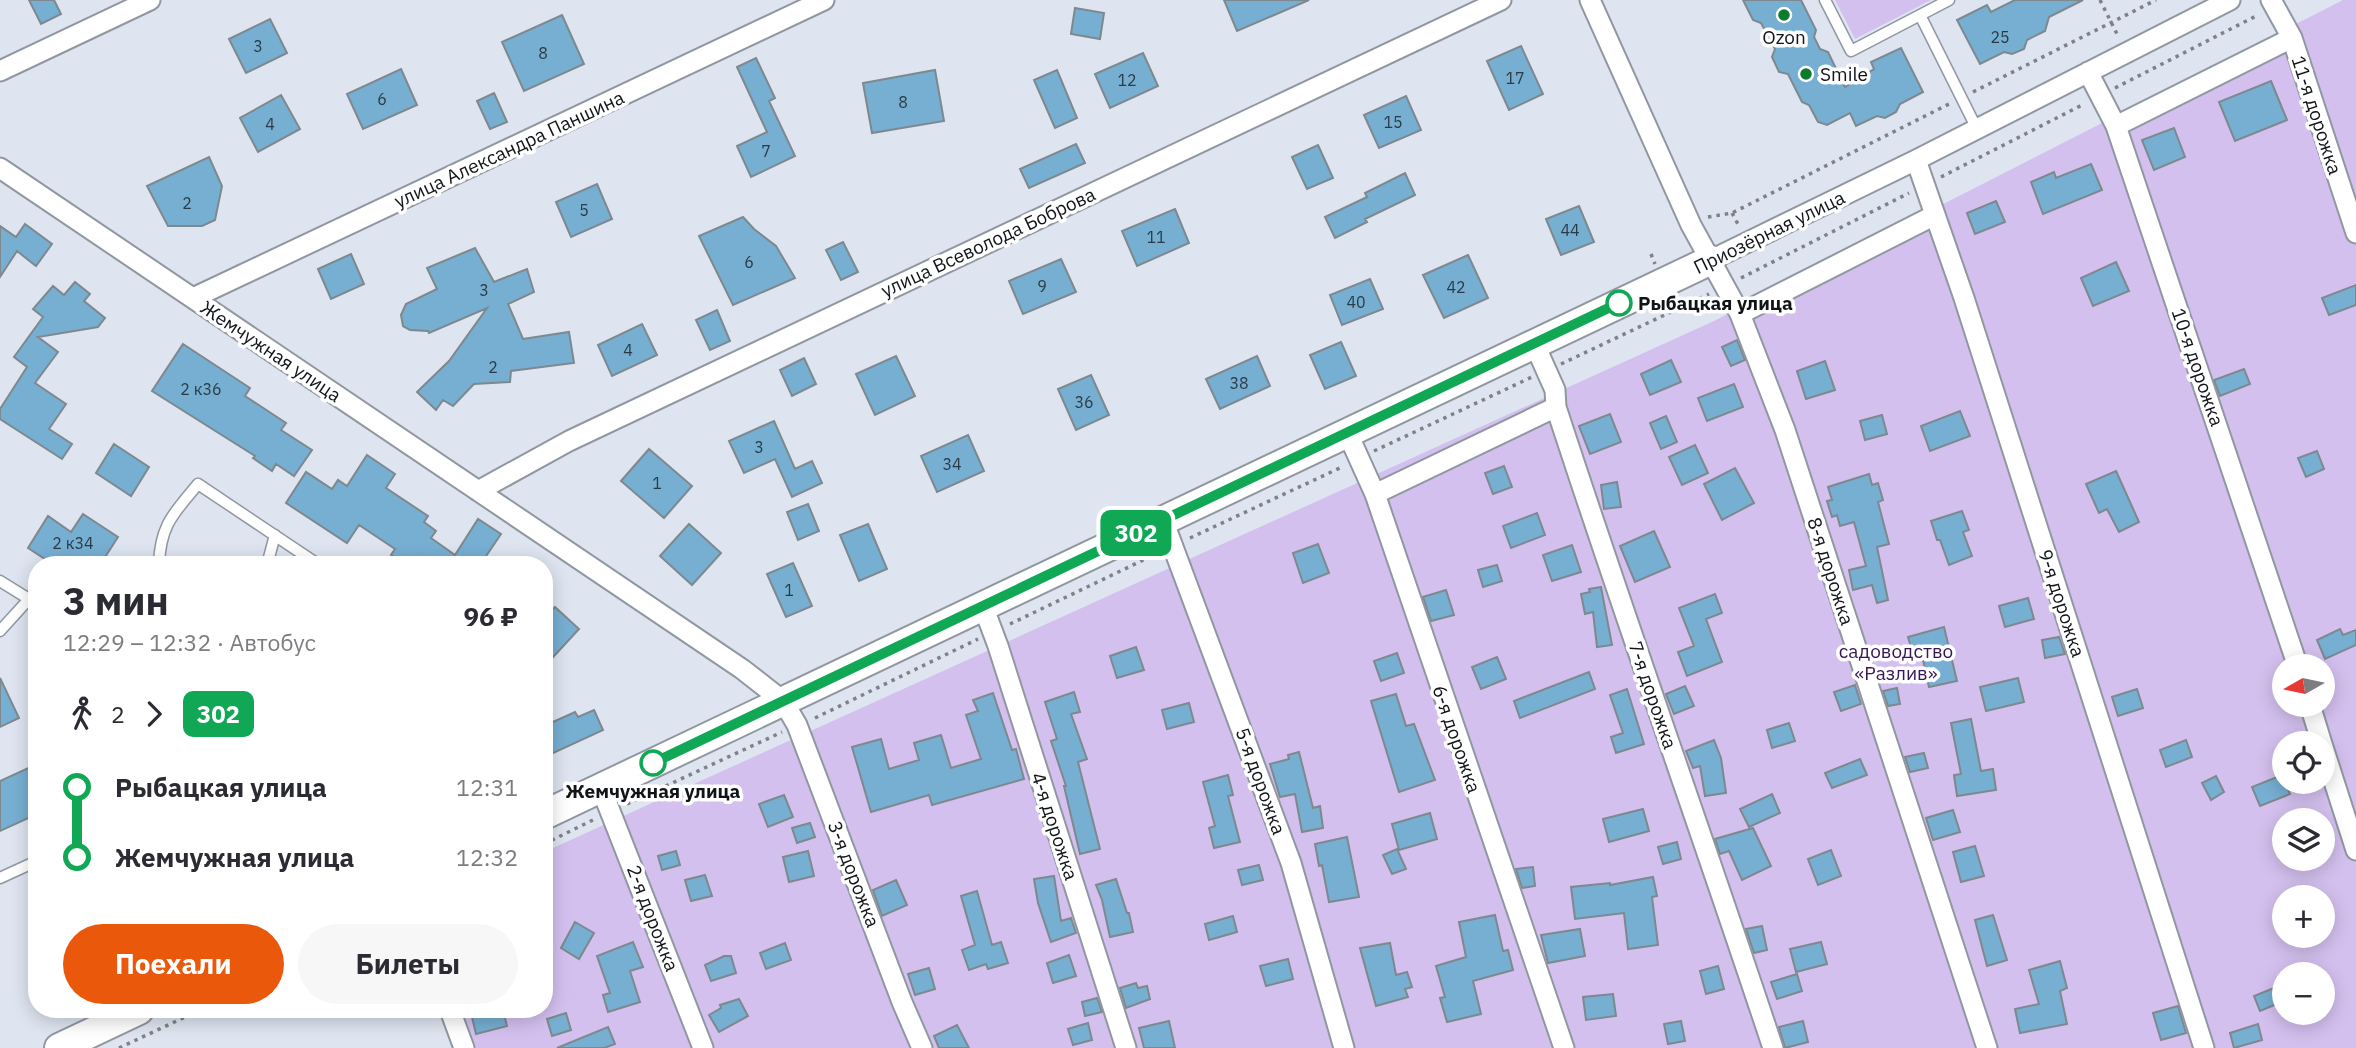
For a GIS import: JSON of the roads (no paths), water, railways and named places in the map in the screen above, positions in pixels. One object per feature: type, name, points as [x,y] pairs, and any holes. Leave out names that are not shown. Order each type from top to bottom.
[{"type":"street","points":[[0,71],[150,0]]},
{"type":"street","name":"улица Александра Паншина","points":[[193,298],[824,0]]},
{"type":"street","name":"улица Всеволода Боброва","points":[[478,491],[569,441],[1501,0]]},
{"type":"street","points":[[1590,0],[1691,225],[1711,260]]},
{"type":"street","name":"Приозёрная улица","points":[[553,805],[606,800],[783,701],[1711,260],[1916,160],[2230,0]]},
{"type":"street","name":"11-я дорожка","points":[[2273,4],[2292,38],[2356,233]]},
{"type":"street","points":[[2116,127],[2292,38]]},
{"type":"street","name":"10-я дорожка","points":[[2088,72],[2116,127],[2294,654]]},
{"type":"street","name":"9-я дорожка","points":[[1916,160],[1964,298],[2204,1048]]},
{"type":"street","name":"Жемчужная улица","points":[[0,168],[741,669],[783,701]]},
{"type":"street","points":[[1740,314],[1935,215]]},
{"type":"street","name":"8-я дорожка","points":[[1711,260],[1740,314],[1784,430],[1987,1048]]},
{"type":"street","name":"7-я дорожка","points":[[1534,343],[1555,390],[1556,407],[1609,571],[1706,846],[1773,1048]]},
{"type":"street","points":[[1375,494],[1556,407]]},
{"type":"street","name":"6-я дорожка","points":[[1347,432],[1375,494],[1564,1048]]},
{"type":"street","name":"5-я дорожка","points":[[1163,520],[1291,863],[1343,1048]]},
{"type":"street","name":"4-я дорожка","points":[[983,606],[1126,1048]]},
{"type":"street","name":"3-я дорожка","points":[[783,701],[797,725],[922,1048]]},
{"type":"street","points":[[2335,785],[2356,850]]},
{"type":"street","name":"2-я дорожка","points":[[606,800],[703,1048]]},
{"type":"street","points":[[59,1048],[122,1018]]},
{"type":"street","points":[[453,1018],[464,1048]]},
{"type":"lane","points":[[1825,0],[1851,51],[1949,0]]},
{"type":"lane","points":[[1920,15],[1977,129]]},
{"type":"lane","points":[[160,556],[169,519],[198,484],[305,556]]},
{"type":"lane","points":[[269,556],[275,536]]},
{"type":"lane","points":[[0,581],[28,599]]},
{"type":"lane","points":[[0,631],[28,606]]},
{"type":"lane","points":[[0,878],[28,865]]},
{"type":"place","name":"Ozon","points":[[1784,15]]},
{"type":"place","name":"Smile","points":[[1806,74]]},
{"type":"place","name":"Рыбацкая улица","points":[[1619,303]]},
{"type":"place","name":"Жемчужная улица","points":[[653,763]]},
{"type":"park label","name":"садоводство «Разлив»","points":[[1896,662]]}]
